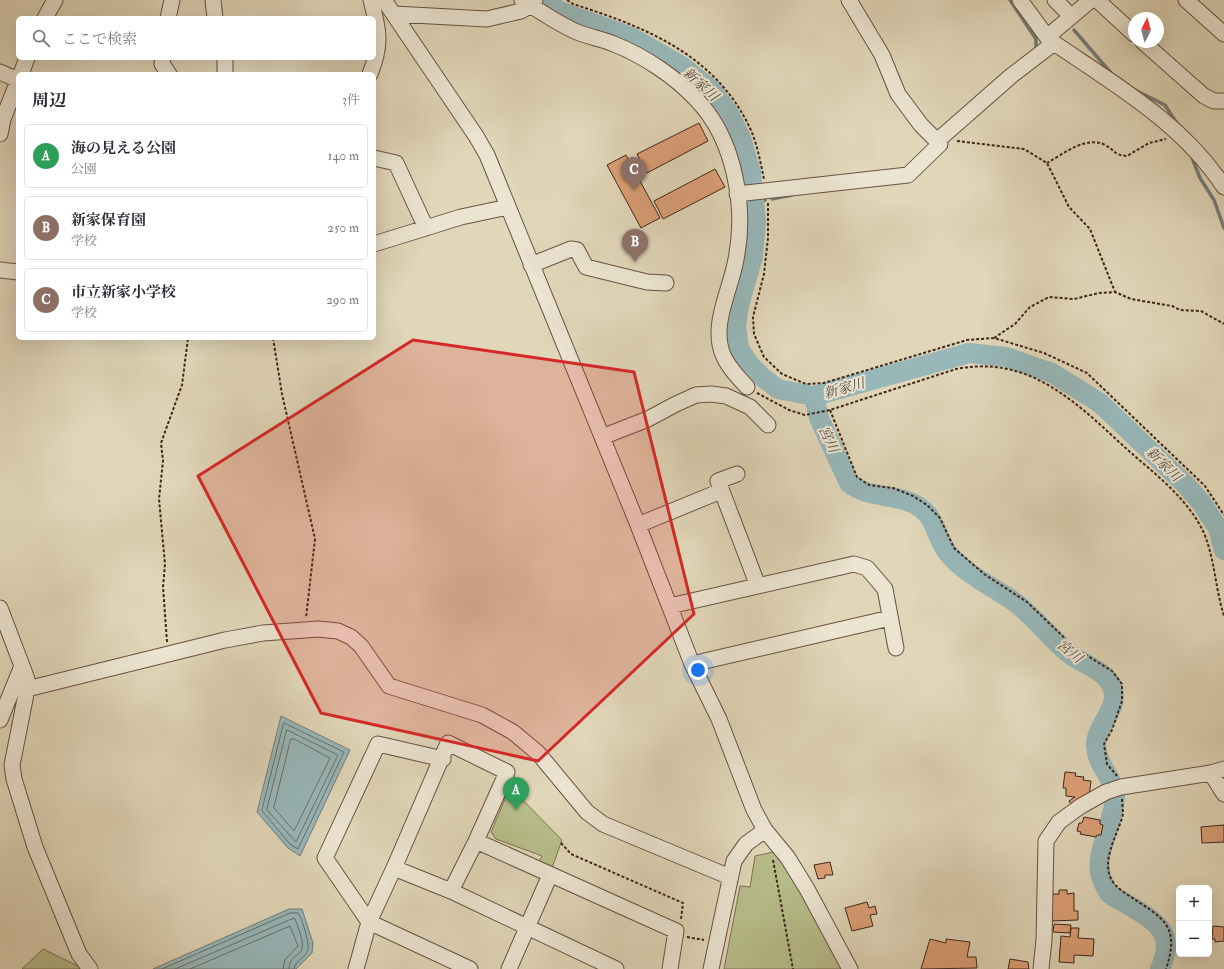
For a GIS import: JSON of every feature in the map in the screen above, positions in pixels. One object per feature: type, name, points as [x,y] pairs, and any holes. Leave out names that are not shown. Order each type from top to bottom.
[{"type":"street","points":[[46,16],[55,0]]},
{"type":"street","points":[[168,16],[172,0]]},
{"type":"street","points":[[213,0],[216,16]]},
{"type":"street","points":[[371,0],[389,7],[487,19],[521,11],[529,2],[577,32],[614,44],[638,54],[669,76],[697,100],[714,122],[726,148],[737,194],[740,219],[739,245],[721,314],[720,339],[723,355],[730,367],[746,387]]},
{"type":"street","points":[[371,0],[374,16]]},
{"type":"street","points":[[849,0],[882,54],[898,94],[921,125],[939,143]]},
{"type":"street","points":[[1020,0],[1050,40],[1130,95],[1164,121],[1210,166],[1224,187]]},
{"type":"street","points":[[1055,0],[1071,16]]},
{"type":"street","points":[[737,194],[908,175],[939,143],[1050,40],[1071,16],[1090,0]]},
{"type":"street","points":[[1097,0],[1128,28]]},
{"type":"street","points":[[1188,1],[1224,34]]},
{"type":"street","points":[[389,7],[476,136],[487,155],[638,525],[692,664],[719,719],[754,810],[765,830],[788,858],[807,889],[850,969]]},
{"type":"street","points":[[376,23],[380,42],[376,59]]},
{"type":"street","points":[[1150,48],[1204,96],[1214,101],[1224,101]]},
{"type":"street","points":[[22,72],[26,60]]},
{"type":"street","points":[[163,60],[162,64],[168,72]]},
{"type":"street","points":[[225,60],[225,72]]},
{"type":"street","points":[[371,72],[376,60]]},
{"type":"street","points":[[0,72],[16,79]]},
{"type":"street","points":[[0,134],[3,119],[16,85]]},
{"type":"street","points":[[376,159],[396,164],[426,228]]},
{"type":"street","points":[[376,243],[426,228],[508,207]]},
{"type":"street","points":[[531,265],[571,249],[578,250],[586,267],[647,282],[666,283]]},
{"type":"street","points":[[0,270],[16,272]]},
{"type":"street","points":[[730,367],[734,386],[741,398],[768,425]]},
{"type":"street","points":[[602,437],[648,419],[676,404],[696,396],[711,394],[726,396],[750,407]]},
{"type":"street","points":[[737,474],[718,481],[758,586]]},
{"type":"street","points":[[638,525],[721,490]]},
{"type":"street","points":[[670,606],[854,564],[867,568],[885,589],[896,648]]},
{"type":"street","points":[[0,608],[27,679],[27,689],[12,765],[17,794],[35,847],[79,954],[90,969]]},
{"type":"street","points":[[692,664],[890,618]]},
{"type":"street","points":[[27,689],[263,633],[318,629],[338,631],[351,637],[361,646],[389,686],[482,716],[513,732],[538,753],[587,812],[603,824],[730,877]]},
{"type":"street","points":[[0,720],[22,666]]},
{"type":"street","points":[[356,969],[369,922],[443,758],[448,743],[507,772],[476,841],[451,891]]},
{"type":"street","points":[[443,758],[378,744],[325,858],[369,922],[470,969]]},
{"type":"street","points":[[1041,969],[1044,940],[1046,841],[1059,822],[1081,806],[1106,792],[1121,787],[1217,771],[1224,794]]},
{"type":"street","points":[[711,969],[734,861],[746,844],[765,830]]},
{"type":"street","points":[[476,841],[678,934],[670,969]]},
{"type":"street","points":[[394,868],[451,891],[616,969]]},
{"type":"street","points":[[509,969],[550,875]]},
{"type":"path","points":[[1046,162],[1088,142],[1100,142],[1107,145],[1113,152],[1127,156],[1149,143],[1180,135]]},
{"type":"path","points":[[939,143],[950,140],[1024,149],[1046,162],[1069,207],[1090,229],[1116,292]]},
{"type":"path","points":[[767,191],[769,208],[768,238],[764,274],[753,317],[754,334],[764,357],[782,374],[806,384],[824,383],[967,340],[994,338],[1044,353],[1087,373],[1205,486],[1224,515]]},
{"type":"path","points":[[994,338],[1016,324],[1030,307],[1049,297],[1074,299],[1099,293],[1116,292],[1131,299],[1172,306],[1180,310],[1201,310],[1224,324]]},
{"type":"path","points":[[168,655],[163,587],[165,564],[159,499],[163,461],[161,443],[182,385],[188,340]]},
{"type":"path","points":[[273,340],[280,386],[315,539],[305,630]]},
{"type":"path","points":[[746,387],[770,401],[805,414],[825,412],[956,369],[974,365],[1011,370],[1030,376],[1053,388],[1113,436],[1172,490],[1190,512],[1202,530],[1210,550],[1224,616]]},
{"type":"path","points":[[830,410],[857,477],[869,485],[893,488],[906,493],[927,505],[940,518],[954,548],[984,574],[1027,602],[1075,648],[1112,671],[1122,684],[1122,701],[1112,730],[1104,744],[1107,764],[1120,779],[1123,813],[1109,857],[1109,873],[1118,889],[1158,915],[1168,925],[1172,939],[1170,957],[1166,969]]},
{"type":"path","points":[[562,843],[571,854],[683,903],[678,934],[704,940],[705,934]]},
{"type":"path","points":[[771,852],[793,969]]},
{"type":"highlighted area","points":[[413,340],[634,372],[694,614],[538,761],[321,713],[198,476]]},
{"type":"green space","points":[[510,787],[562,840],[552,868],[539,862],[542,856],[496,839],[491,832]]},
{"type":"green space","points":[[778,851],[845,969],[724,969],[740,886],[750,887],[755,856]]},
{"type":"green space","points":[[43,949],[80,967],[82,969],[22,969]]},
{"type":"water","points":[[281,716],[350,750],[300,856],[288,848],[257,812]]},
{"type":"water","points":[[289,909],[302,909],[313,943],[312,953],[296,969],[153,969]]},
{"type":"building","points":[[699,123],[708,141],[647,173],[637,154]]},
{"type":"building","points":[[626,155],[660,218],[641,228],[607,165]]},
{"type":"building","points":[[715,169],[725,187],[663,219],[654,201]]},
{"type":"building","points":[[1065,772],[1076,773],[1075,776],[1084,777],[1083,780],[1091,781],[1089,796],[1073,807],[1069,801],[1075,797],[1066,796],[1066,788],[1063,788]]},
{"type":"building","points":[[1084,817],[1100,820],[1100,824],[1103,825],[1101,835],[1097,835],[1096,837],[1080,834],[1081,832],[1077,831],[1079,823],[1082,823]]},
{"type":"building","points":[[1224,825],[1224,842],[1202,843],[1201,827]]},
{"type":"building","points":[[830,862],[833,875],[825,875],[825,878],[818,879],[814,865]]},
{"type":"building","points":[[1059,890],[1067,890],[1067,894],[1074,893],[1074,911],[1078,911],[1078,920],[1051,921],[1051,894],[1059,894]]},
{"type":"building","points":[[867,902],[869,908],[875,906],[877,914],[870,915],[873,926],[852,931],[845,908]]},
{"type":"building","points":[[1054,924],[1071,925],[1070,933],[1053,932]]},
{"type":"building","points":[[1213,926],[1224,927],[1224,941],[1215,942],[1215,939],[1212,939]]},
{"type":"building","points":[[1071,928],[1079,928],[1078,938],[1094,939],[1093,956],[1074,955],[1074,963],[1059,962],[1061,936],[1070,937]]},
{"type":"building","points":[[930,939],[946,943],[946,939],[970,942],[967,957],[976,957],[977,968],[921,969]]},
{"type":"building","points":[[1010,959],[1028,962],[1029,969],[1008,969]]},
{"type":"waterway","name":"新家川","points":[[544,0],[559,11],[631,37],[683,67],[712,90],[729,114],[741,138],[751,173],[756,221],[753,257],[739,305],[736,326],[739,348],[749,364],[761,376],[778,389],[814,396],[969,353],[1006,357],[1052,373],[1100,403],[1185,484],[1201,502],[1218,528],[1224,550]]},
{"type":"waterway","points":[[1010,0],[1036,39],[1036,51]]},
{"type":"waterway","points":[[1074,30],[1111,73]]},
{"type":"waterway","points":[[1135,90],[1165,105],[1178,125]]},
{"type":"waterway","points":[[1191,155],[1200,178],[1214,200],[1224,228]]},
{"type":"waterway","points":[[772,199],[792,195]]},
{"type":"waterway","points":[[754,202],[765,200]]},
{"type":"waterway","name":"宮川","points":[[814,396],[819,418],[849,483],[866,492],[903,500],[921,508],[930,518],[944,548],[955,561],[963,568],[1016,603],[1067,652],[1096,669],[1108,680],[1112,687],[1114,701],[1099,732],[1096,745],[1099,759],[1112,784],[1115,798],[1114,807],[1100,858],[1101,877],[1106,888],[1115,898],[1145,915],[1160,928],[1166,945],[1165,956],[1160,969]]},
{"type":"place","name":"市立新家小学校","points":[[634,190]]},
{"type":"place","name":"新家保育園","points":[[635,262]]},
{"type":"place","name":"海の見える公園","points":[[516,810]]}]
